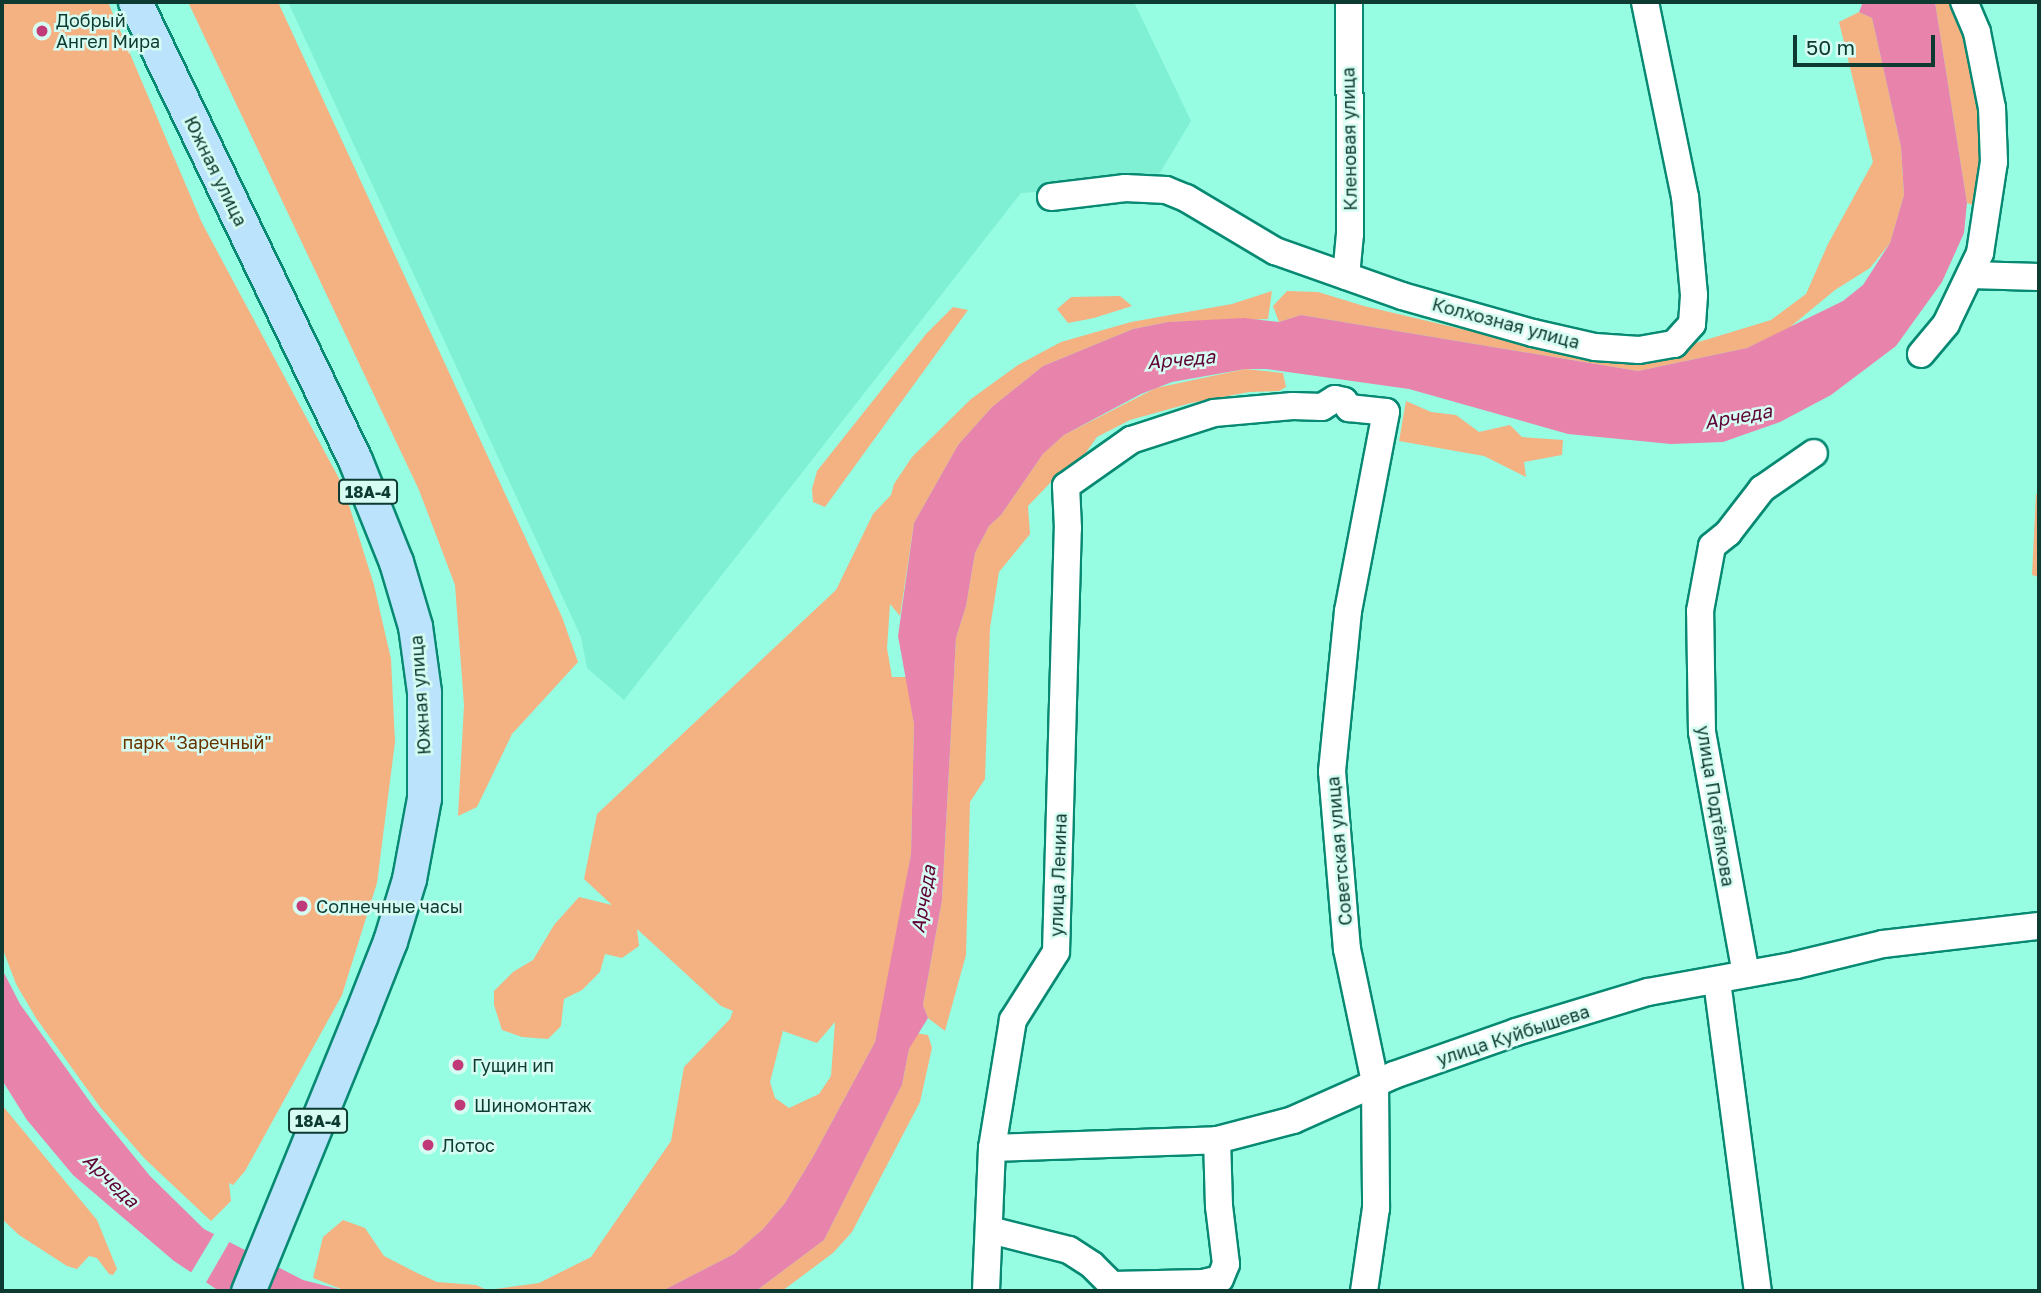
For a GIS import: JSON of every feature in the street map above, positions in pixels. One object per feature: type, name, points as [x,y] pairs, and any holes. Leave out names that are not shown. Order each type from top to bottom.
[{"type":"main road","name":"Южная улица","points":[[135,2],[355,460],[396,562],[415,626],[424,692],[424,798],[409,879],[390,941],[248,1291]]},
{"type":"street","name":"Кленовая улица","points":[[1346,276],[1350,234],[1349,2]]},
{"type":"street","name":"Колхозная улица","points":[[1051,197],[1125,188],[1166,190],[1186,198],[1275,251],[1346,276],[1533,333],[1595,347],[1639,349],[1674,344],[1692,324],[1694,295],[1685,197],[1645,2]]},
{"type":"street","points":[[1921,354],[1946,324],[1980,253],[1994,162],[1992,108],[1977,32],[1964,2]]},
{"type":"street","points":[[1970,275],[2039,277]]},
{"type":"street","name":"улица Ленина","points":[[986,1291],[992,1148],[1013,1020],[1056,952],[1068,528],[1066,486],[1131,440],[1214,413],[1293,406],[1322,407],[1335,399],[1344,401],[1349,408],[1386,412]]},
{"type":"street","name":"Советская улица","points":[[1364,1291],[1376,1208],[1375,1082],[1347,948],[1332,772],[1348,611],[1386,412]]},
{"type":"street","name":"улица Подтёлкова","points":[[1746,974],[1702,732],[1700,611],[1713,546],[1728,533],[1762,489],[1814,453]]},
{"type":"street","name":"улица Куйбышева","points":[[992,1148],[1217,1140],[1293,1120],[1375,1082],[1516,1032],[1648,992],[1717,981],[1883,944],[2039,926]]},
{"type":"street","points":[[1717,981],[1758,1291]]},
{"type":"street","points":[[990,1230],[1069,1250],[1092,1265],[1112,1285],[1203,1283],[1220,1279],[1226,1264],[1219,1206],[1217,1140]]},
{"type":"shaded area","points":[[288,2],[1134,2],[1191,121],[1160,173],[1093,188],[1021,193],[624,700],[587,668],[581,637]]},
{"type":"green space","name":"парк \"Заречный\"","points":[[2,2],[108,2],[202,223],[343,486],[374,585],[391,659],[395,742],[377,883],[342,995],[245,1171],[233,1185],[229,1183],[231,1201],[211,1221],[144,1158],[100,1107],[36,1018],[16,984],[2,947]]},
{"type":"green space","points":[[188,2],[278,2],[562,617],[578,662],[512,734],[477,807],[458,816],[464,705],[455,585],[419,490]]},
{"type":"green space","points":[[1935,2],[1956,2],[1968,35],[1997,215],[1967,203]]},
{"type":"green space","points":[[1859,12],[1872,18],[1901,147],[1904,195],[1890,243],[1870,268],[1835,290],[1789,328],[1747,348],[1638,371],[1301,315],[1279,322],[1273,306],[1287,291],[1318,292],[1364,306],[1470,331],[1646,358],[1771,320],[1806,294],[1828,244],[1873,162],[1839,22]]},
{"type":"green space","points":[[1272,291],[1268,319],[1168,322],[1133,329],[1043,366],[992,407],[958,445],[914,523],[900,616],[890,604],[887,648],[892,677],[907,677],[914,724],[911,854],[893,958],[875,1042],[814,1155],[785,1203],[763,1229],[734,1254],[662,1291],[346,1291],[313,1278],[323,1237],[343,1220],[365,1228],[384,1256],[417,1273],[437,1282],[476,1285],[487,1290],[539,1283],[591,1257],[671,1141],[684,1067],[730,1019],[733,1011],[721,1006],[637,929],[639,946],[622,958],[605,954],[600,972],[582,990],[564,999],[561,1026],[548,1039],[522,1037],[502,1030],[494,1005],[494,991],[513,972],[533,960],[554,925],[579,897],[612,905],[584,879],[597,814],[836,590],[873,514],[891,495],[894,484],[912,457],[971,399],[1018,365],[1061,342],[1131,322],[1232,304]],"holes":[[[835,1022],[831,1076],[819,1094],[789,1108],[775,1098],[770,1082],[783,1031],[817,1043]]]},
{"type":"green space","points":[[1120,296],[1132,306],[1094,318],[1068,323],[1057,309],[1071,297]]},
{"type":"green space","points":[[953,307],[968,310],[825,507],[813,502],[812,489],[817,471],[926,334]]},
{"type":"green space","points":[[1245,369],[1283,373],[1286,387],[1279,391],[1249,392],[1191,403],[1130,420],[1097,437],[1080,461],[1052,481],[1028,506],[1030,534],[999,572],[990,628],[985,779],[970,802],[966,955],[945,1031],[928,1018],[923,1005],[942,900],[956,638],[966,606],[975,553],[989,526],[1001,515],[1043,454],[1064,435],[1156,388]]},
{"type":"green space","points":[[1406,401],[1431,412],[1456,415],[1479,432],[1510,425],[1522,437],[1563,440],[1562,455],[1524,462],[1526,477],[1484,456],[1399,441]]},
{"type":"green space","points":[[2036,494],[2039,495],[2039,577],[2032,575]]},
{"type":"green space","points":[[915,1033],[928,1035],[932,1048],[920,1102],[852,1232],[833,1253],[782,1291],[756,1291],[824,1240],[902,1085]]},
{"type":"green space","points":[[2,1105],[97,1220],[117,1269],[113,1275],[109,1274],[97,1258],[89,1256],[77,1269],[67,1266],[19,1235],[2,1219]]},
{"type":"water","name":"Арчеда","points":[[1863,2],[1935,2],[1967,203],[1964,233],[1942,282],[1896,346],[1831,395],[1780,422],[1723,442],[1671,444],[1568,434],[1409,389],[1266,369],[1245,369],[1172,382],[1141,394],[1064,435],[1043,454],[1001,515],[989,526],[975,553],[966,606],[956,638],[942,900],[923,1005],[928,1018],[909,1049],[902,1085],[824,1240],[756,1291],[662,1291],[734,1254],[763,1229],[785,1203],[814,1155],[875,1042],[911,854],[914,724],[898,636],[914,523],[958,445],[992,407],[1043,366],[1133,329],[1168,322],[1244,318],[1279,322],[1301,315],[1638,371],[1747,348],[1843,301],[1863,285],[1890,243],[1904,195],[1901,147],[1872,18],[1859,12]]},
{"type":"water","name":"Арчеда","points":[[2,969],[20,1004],[93,1106],[150,1176],[204,1229],[303,1280],[346,1291],[219,1291],[174,1261],[73,1175],[27,1120],[2,1080]]},
{"type":"pier","points":[[216,1231],[231,1239],[204,1286],[189,1276]]},
{"type":"place","name":"Добрый Ангел Мира","points":[[42,31]]},
{"type":"place","name":"Солнечные часы","points":[[302,906]]},
{"type":"place","name":"Гущин ип","points":[[458,1065]]},
{"type":"place","name":"Шиномонтаж","points":[[460,1105]]},
{"type":"place","name":"Лотос","points":[[428,1145]]}]
